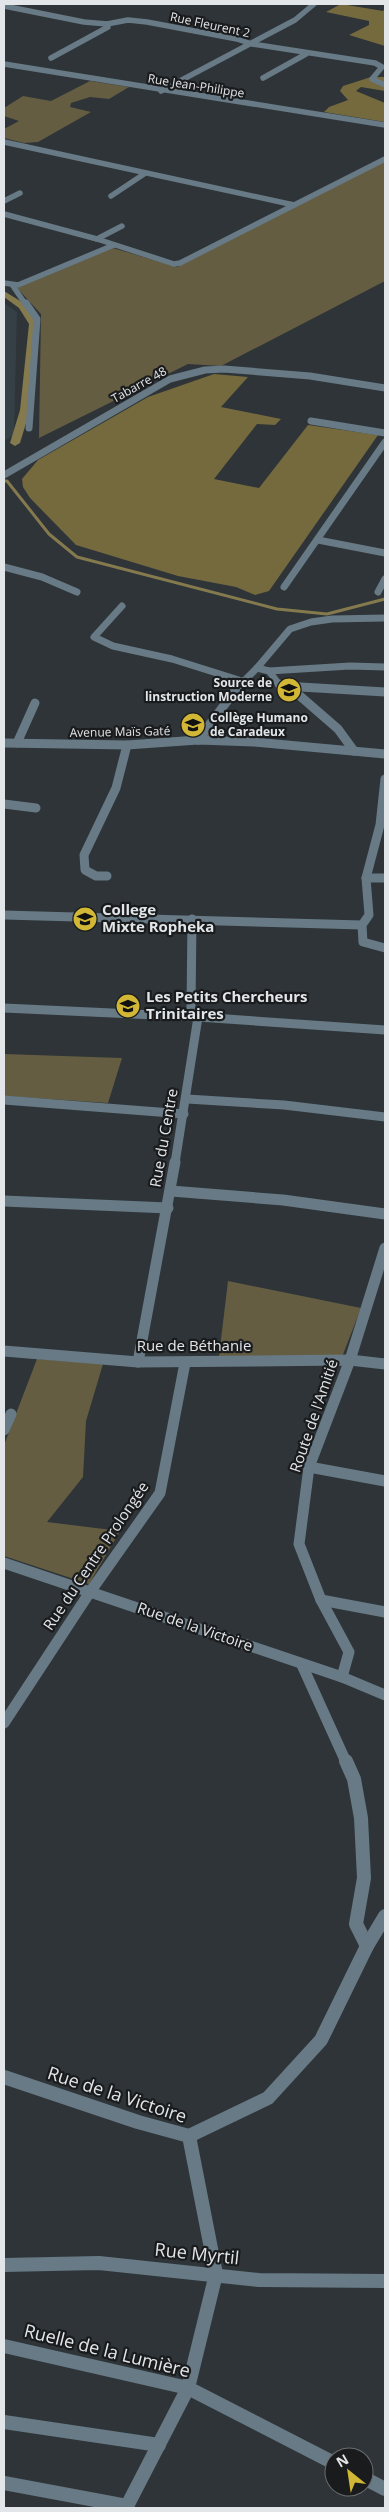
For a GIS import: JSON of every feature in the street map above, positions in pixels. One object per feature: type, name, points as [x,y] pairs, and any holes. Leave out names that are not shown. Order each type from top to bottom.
[{"type":"street","points":[[161,91],[295,20],[314,4]]},
{"type":"street","name":"Rue Fleurent 2","points":[[4,6],[107,24],[128,20],[147,22],[306,54],[375,63],[382,67],[372,79],[385,85]]},
{"type":"street","points":[[51,58],[108,27],[107,24]]},
{"type":"street","points":[[263,78],[306,54]]},
{"type":"street","name":"Rue Jean-Philippe","points":[[4,64],[33,67],[161,91],[385,125]]},
{"type":"street","points":[[4,142],[144,174],[294,205]]},
{"type":"street","points":[[4,214],[97,239],[174,264],[180,263],[385,159]]},
{"type":"street","points":[[111,196],[144,174]]},
{"type":"street","points":[[4,201],[20,193]]},
{"type":"street","points":[[97,239],[122,226]]},
{"type":"street","points":[[13,286],[114,245]]},
{"type":"street","points":[[4,283],[13,286],[37,318],[29,428]]},
{"type":"street","name":"Tabarre 48","points":[[5,474],[170,379],[188,373],[224,369],[310,376],[385,388]]},
{"type":"street","points":[[310,421],[385,433]]},
{"type":"street","points":[[284,587],[385,442]]},
{"type":"street","points":[[318,540],[385,553]]},
{"type":"street","points":[[4,567],[32,573],[58,582],[77,592]]},
{"type":"street","points":[[378,592],[385,579]]},
{"type":"street","points":[[122,606],[94,637],[113,646],[172,659],[242,681]]},
{"type":"street","points":[[198,740],[242,681],[257,668],[290,629],[311,622],[325,620],[385,618]]},
{"type":"street","points":[[257,668],[268,671],[350,666],[385,668]]},
{"type":"street","points":[[268,671],[280,686],[300,696],[338,729],[354,752]]},
{"type":"street","points":[[280,686],[385,692]]},
{"type":"street","points":[[17,743],[35,703]]},
{"type":"street","name":"Avenue Maïs Gaté","points":[[4,743],[127,745],[198,740],[254,742],[385,754]]},
{"type":"street","points":[[107,876],[96,876],[85,870],[84,854],[116,788],[127,745]]},
{"type":"street","points":[[385,779],[383,825],[366,878],[369,915],[362,925],[363,942],[385,948]]},
{"type":"street","points":[[4,804],[36,808]]},
{"type":"street","points":[[366,878],[385,878]]},
{"type":"street","points":[[4,916],[192,919],[362,925]]},
{"type":"street","name":"Rue du Centre","points":[[138,1362],[187,1099],[198,1017],[191,1009],[192,919]]},
{"type":"street","points":[[4,1008],[198,1017],[385,1030]]},
{"type":"street","points":[[187,1099],[284,1104],[385,1117]]},
{"type":"street","points":[[4,1100],[184,1114]]},
{"type":"street","points":[[171,1191],[283,1200],[385,1214]]},
{"type":"street","points":[[4,1201],[168,1208]]},
{"type":"street","name":"Route de l'Amitié","points":[[342,1677],[349,1652],[321,1600],[298,1544],[309,1467],[350,1360],[385,1248]]},
{"type":"street","name":"Rue de Béthanie","points":[[4,1351],[138,1362],[350,1360],[385,1364]]},
{"type":"street","name":"Rue du Centre Prolongée","points":[[4,1723],[90,1592],[160,1493],[185,1363]]},
{"type":"street","points":[[4,1430],[11,1414]]},
{"type":"street","points":[[309,1467],[385,1481]]},
{"type":"street","name":"Rue de la Victoire","points":[[4,1563],[342,1677],[385,1696]]},
{"type":"street","points":[[321,1600],[385,1612]]},
{"type":"street","points":[[302,1665],[354,1779],[361,1818],[364,1878],[356,1924],[368,1946]]},
{"type":"street","points":[[189,2136],[268,2098],[321,2040],[385,1916]]},
{"type":"street","name":"Rue de la Victoire","points":[[4,2078],[138,2122],[189,2136],[216,2274],[188,2388],[126,2507]]},
{"type":"street","name":"Rue Myrtil","points":[[4,2265],[99,2262],[259,2280],[385,2281]]},
{"type":"street","name":"Ruelle de la Lumière","points":[[4,2346],[38,2352],[188,2388],[324,2458]]},
{"type":"street","points":[[4,2422],[159,2445]]},
{"type":"street","points":[[4,2483],[126,2507]]},
{"type":"shaded area","points":[[341,4],[383,11],[385,8],[385,46],[349,35],[369,25],[369,21],[326,12]]},
{"type":"shaded area","points":[[371,77],[385,77],[385,91],[361,87],[356,91],[385,103],[385,122],[324,112],[329,107],[348,100],[340,91],[343,86]]},
{"type":"shaded area","points":[[90,81],[129,87],[109,99],[90,97],[71,103],[70,107],[91,112],[38,142],[24,143],[4,138],[4,129],[19,121],[4,116],[4,108],[23,96],[51,101]]},
{"type":"shaded area","points":[[385,160],[385,281],[221,366],[188,364],[39,438],[41,314],[17,288],[113,248],[177,267]]},
{"type":"shaded area","points":[[4,303],[17,312],[14,435],[4,441]]},
{"type":"shaded area","points":[[214,374],[248,377],[221,407],[281,419],[275,425],[257,424],[214,479],[259,488],[308,425],[378,435],[269,591],[255,595],[236,587],[178,576],[76,545],[30,498],[23,487],[22,479],[38,460],[148,397]]},
{"type":"shaded area","points":[[4,1054],[122,1058],[108,1103],[4,1096]]},
{"type":"shaded area","points":[[228,1281],[361,1308],[342,1357],[219,1356]]},
{"type":"shaded area","points":[[37,1359],[103,1364],[86,1421],[83,1477],[47,1522],[120,1531],[89,1584],[4,1556],[4,1445]]},
{"type":"waterway","points":[[4,294],[22,306],[34,324],[25,410],[15,443]]},
{"type":"waterway","points":[[4,481],[7,481],[49,534],[77,557],[277,609],[327,614],[385,599]]},
{"type":"waterway","points":[[205,733],[222,737]]},
{"type":"place","name":"Source de linstruction Moderne","points":[[289,690]]},
{"type":"place","name":"Collège Humano de Caradeux","points":[[193,725]]},
{"type":"place","name":"College Mixte Ropheka","points":[[85,919]]},
{"type":"place","name":"Les Petits Chercheurs Trinitaires","points":[[128,1006]]}]
